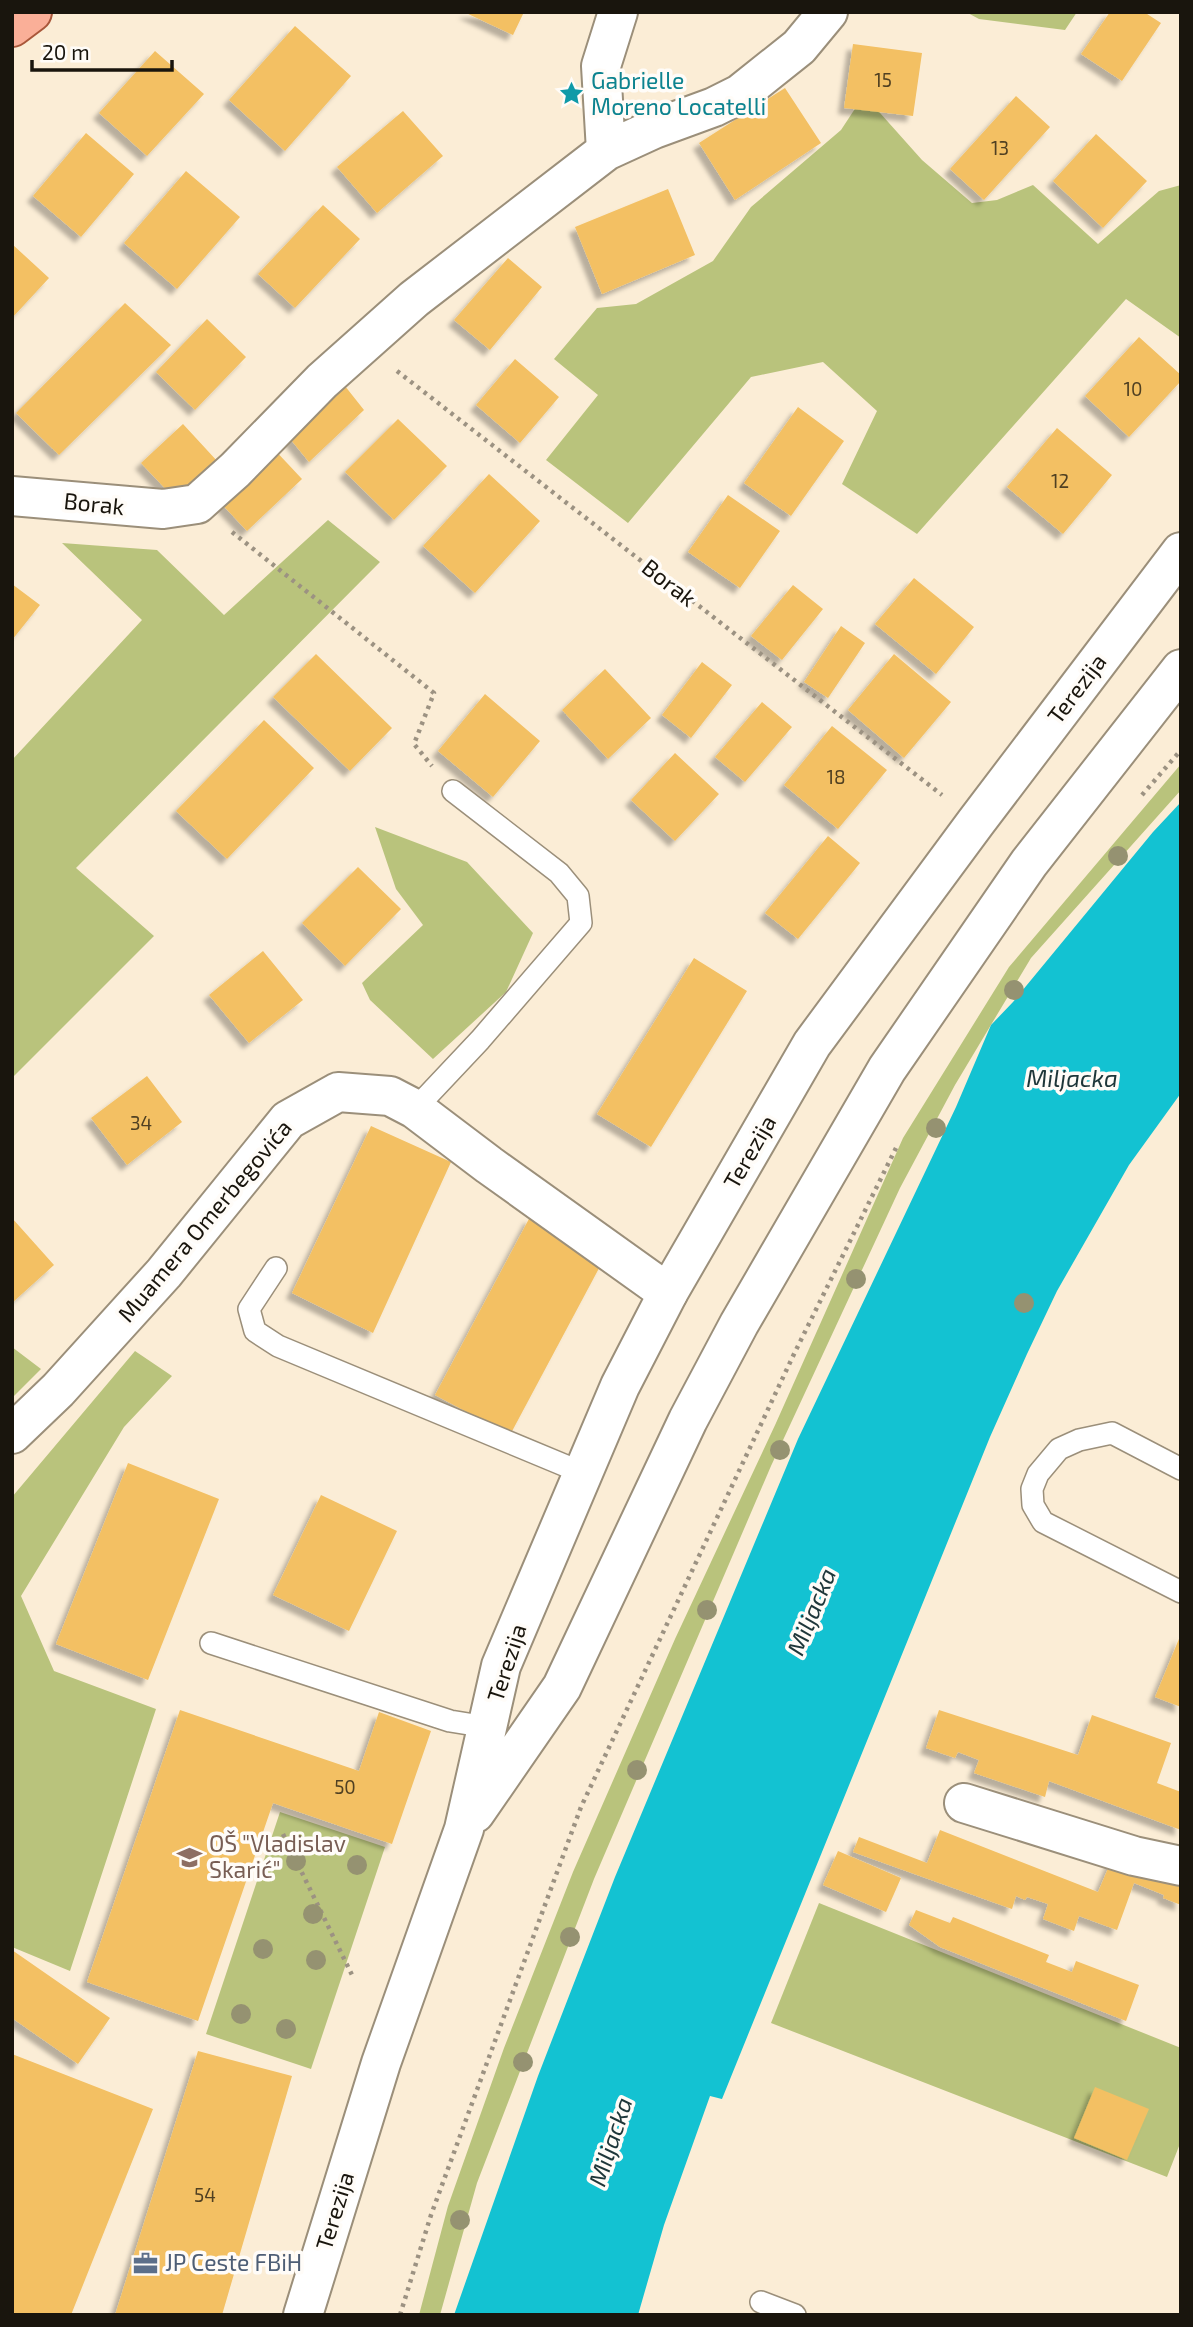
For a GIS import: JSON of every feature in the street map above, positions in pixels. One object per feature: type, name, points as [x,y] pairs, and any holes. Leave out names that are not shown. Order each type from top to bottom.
[{"type":"main road","points":[[12,27],[32,12]]},
{"type":"main road","points":[[606,151],[601,66],[618,12]]},
{"type":"main road","points":[[197,504],[322,380],[414,299],[606,151],[740,94],[799,47],[828,12]]},
{"type":"main road","name":"Borak","points":[[12,496],[129,508],[163,509],[197,504]]},
{"type":"main road","name":"Terezija","points":[[303,2315],[381,2063],[464,1829],[501,1666],[620,1386],[668,1293],[812,1044],[1181,552]]},
{"type":"main road","name":"Terezija","points":[[464,1829],[562,1687],[688,1420],[739,1324],[887,1069],[1029,863],[1181,669]]},
{"type":"main road","name":"Muamera Omerbegovića","points":[[12,1434],[58,1390],[164,1273],[288,1120],[338,1092],[390,1096],[415,1109],[668,1293]]},
{"type":"main road","points":[[964,1803],[1134,1856],[1181,1866]]},
{"type":"lane","points":[[415,1109],[480,1040],[581,923],[578,896],[559,873],[453,791]]},
{"type":"lane","points":[[276,1268],[249,1309],[255,1331],[278,1346],[583,1473]]},
{"type":"lane","points":[[1181,1469],[1112,1433],[1079,1440],[1059,1449],[1038,1474],[1032,1489],[1033,1505],[1043,1522],[1181,1592]]},
{"type":"lane","points":[[211,1643],[450,1721],[487,1727]]},
{"type":"lane","points":[[761,2302],[796,2315]]},
{"type":"path","name":"Borak","points":[[362,344],[976,822]]},
{"type":"path","points":[[197,504],[434,693],[414,744],[453,791]]},
{"type":"path","points":[[1136,802],[1181,750]]},
{"type":"path","points":[[400,2315],[431,2215],[581,1807],[794,1354],[898,1143]]},
{"type":"path","points":[[283,1834],[353,1977]]},
{"type":"green space","points":[[966,12],[1077,12],[1065,30],[979,19]]},
{"type":"green space","points":[[864,95],[922,160],[972,203],[997,200],[1033,185],[1098,244],[1159,191],[1181,185],[1181,338],[1126,299],[917,534],[842,484],[877,411],[823,362],[751,377],[628,523],[546,460],[598,395],[554,359],[597,308],[636,304],[713,261],[751,207],[841,130]]},
{"type":"green space","points":[[328,520],[380,562],[76,868],[154,936],[12,1078],[12,760],[142,620],[62,543],[157,550],[224,615]]},
{"type":"green space","points":[[1181,764],[1181,790],[1031,958],[955,1085],[900,1188],[771,1466],[594,1879],[477,2183],[440,2315],[419,2315],[448,2206],[504,2048],[573,1872],[675,1639],[776,1423],[903,1138],[1009,967]]},
{"type":"green space","points":[[375,827],[467,862],[533,933],[506,992],[433,1059],[370,1000],[362,983],[423,925],[396,889]]},
{"type":"green space","points":[[12,1347],[41,1369],[12,1398]]},
{"type":"green space","points":[[135,1351],[172,1376],[124,1427],[21,1596],[54,1671],[156,1709],[70,1971],[12,1947],[12,1497]]},
{"type":"green space","points":[[280,1812],[385,1847],[311,2069],[206,2034]]},
{"type":"green space","points":[[819,1903],[1181,2048],[1181,2141],[1167,2177],[771,2023]]},
{"type":"water","name":"Miljacka","points":[[1181,802],[1181,1093],[1129,1165],[1057,1291],[990,1437],[722,2099],[710,2096],[664,2225],[638,2315],[454,2315],[538,2076],[615,1877],[798,1439],[956,1107],[991,1025]]},
{"type":"building","points":[[464,12],[524,12],[513,35]]},
{"type":"building","points":[[1110,12],[1144,12],[1161,23],[1122,81],[1081,54]]},
{"type":"building","points":[[295,26],[351,76],[285,151],[229,100]]},
{"type":"building","points":[[853,44],[922,53],[913,116],[844,108]]},
{"type":"building","points":[[155,51],[204,94],[147,156],[99,113]]},
{"type":"building","points":[[785,88],[821,143],[735,200],[699,143]]},
{"type":"building","points":[[1016,96],[1050,127],[984,200],[950,169]]},
{"type":"building","points":[[403,111],[443,156],[377,213],[337,167]]},
{"type":"building","points":[[86,133],[134,174],[81,237],[33,196]]},
{"type":"building","points":[[1096,134],[1147,181],[1103,228],[1053,181]]},
{"type":"building","points":[[186,171],[240,217],[177,289],[124,243]]},
{"type":"building","points":[[668,189],[695,255],[602,294],[575,227]]},
{"type":"building","points":[[323,205],[360,239],[295,308],[258,274]]},
{"type":"building","points":[[12,244],[49,278],[12,318]]},
{"type":"building","points":[[508,258],[542,287],[490,350],[454,320]]},
{"type":"building","points":[[125,303],[171,345],[59,455],[16,413]]},
{"type":"building","points":[[207,319],[246,357],[195,410],[156,372]]},
{"type":"building","points":[[1139,337],[1181,375],[1181,381],[1129,437],[1085,396]]},
{"type":"building","points":[[515,359],[559,397],[520,443],[476,405]]},
{"type":"building","points":[[341,381],[364,410],[309,462],[283,430]]},
{"type":"building","points":[[798,407],[844,441],[791,516],[744,483]]},
{"type":"building","points":[[398,419],[447,466],[394,520],[345,472]]},
{"type":"building","points":[[183,424],[218,462],[176,500],[141,463]]},
{"type":"building","points":[[1057,428],[1112,475],[1063,534],[1007,487]]},
{"type":"building","points":[[272,447],[302,479],[247,531],[217,499]]},
{"type":"building","points":[[489,474],[540,521],[475,593],[423,546]]},
{"type":"building","points":[[728,495],[780,531],[740,588],[688,552]]},
{"type":"building","points":[[914,578],[974,627],[936,674],[875,624]]},
{"type":"building","points":[[12,584],[40,605],[12,640]]},
{"type":"building","points":[[793,585],[823,609],[782,660],[751,636]]},
{"type":"building","points":[[841,626],[865,643],[828,698],[804,682]]},
{"type":"building","points":[[316,654],[392,728],[350,771],[273,697]]},
{"type":"building","points":[[894,654],[951,702],[904,758],[848,710]]},
{"type":"building","points":[[702,662],[732,685],[691,738],[662,715]]},
{"type":"building","points":[[605,669],[651,718],[608,759],[562,710]]},
{"type":"building","points":[[485,694],[540,741],[493,797],[438,751]]},
{"type":"building","points":[[762,702],[792,727],[745,782],[715,757]]},
{"type":"building","points":[[264,720],[314,768],[227,859],[176,811]]},
{"type":"building","points":[[832,726],[887,770],[838,829],[784,785]]},
{"type":"building","points":[[675,753],[719,794],[675,841],[631,800]]},
{"type":"building","points":[[828,836],[860,863],[798,939],[765,913]]},
{"type":"building","points":[[358,867],[401,909],[345,966],[302,923]]},
{"type":"building","points":[[263,951],[303,1000],[249,1043],[209,995]]},
{"type":"building","points":[[694,958],[747,991],[651,1147],[597,1114]]},
{"type":"building","points":[[147,1076],[182,1122],[127,1165],[91,1118]]},
{"type":"building","points":[[371,1126],[451,1162],[373,1333],[292,1293]]},
{"type":"building","points":[[530,1217],[605,1257],[510,1435],[435,1395]]},
{"type":"building","points":[[12,1218],[54,1265],[12,1303]]},
{"type":"building","points":[[128,1463],[219,1499],[148,1680],[56,1644]]},
{"type":"building","points":[[321,1495],[397,1531],[349,1631],[273,1595]]},
{"type":"building","points":[[1181,1634],[1181,1707],[1155,1697]]},
{"type":"building","points":[[180,1710],[359,1771],[379,1712],[431,1731],[392,1844],[273,1803],[198,2021],[87,1982]]},
{"type":"building","points":[[939,1710],[1078,1755],[1092,1715],[1171,1743],[1157,1783],[1181,1792],[1181,1830],[1049,1781],[1045,1797],[974,1773],[979,1760],[958,1752],[955,1758],[926,1748]]},
{"type":"building","points":[[940,1830],[1098,1892],[1112,1859],[1181,1880],[1181,1905],[1134,1883],[1117,1930],[1079,1916],[1074,1931],[1043,1919],[1048,1904],[1016,1896],[1012,1909],[853,1852],[859,1837],[927,1863]]},
{"type":"building","points":[[838,1851],[901,1878],[886,1912],[823,1885]]},
{"type":"building","points":[[916,1910],[950,1923],[953,1917],[1049,1955],[1046,1962],[1072,1972],[1076,1961],[1139,1985],[1126,2021],[940,1947],[909,1925]]},
{"type":"building","points":[[12,1950],[110,2018],[78,2064],[12,2018]]},
{"type":"building","points":[[198,2051],[292,2076],[222,2315],[115,2315]]},
{"type":"building","points":[[12,2054],[153,2109],[71,2315],[12,2315]]},
{"type":"building","points":[[1095,2087],[1149,2109],[1127,2160],[1074,2138]]},
{"type":"place","name":"Gabrielle Moreno Locatelli","points":[[571,94]]},
{"type":"place","name":"OŠ \"Vladislav Skarić\"","points":[[189,1857]]},
{"type":"place","name":"JP Ceste FBiH","points":[[145,2263]]}]
